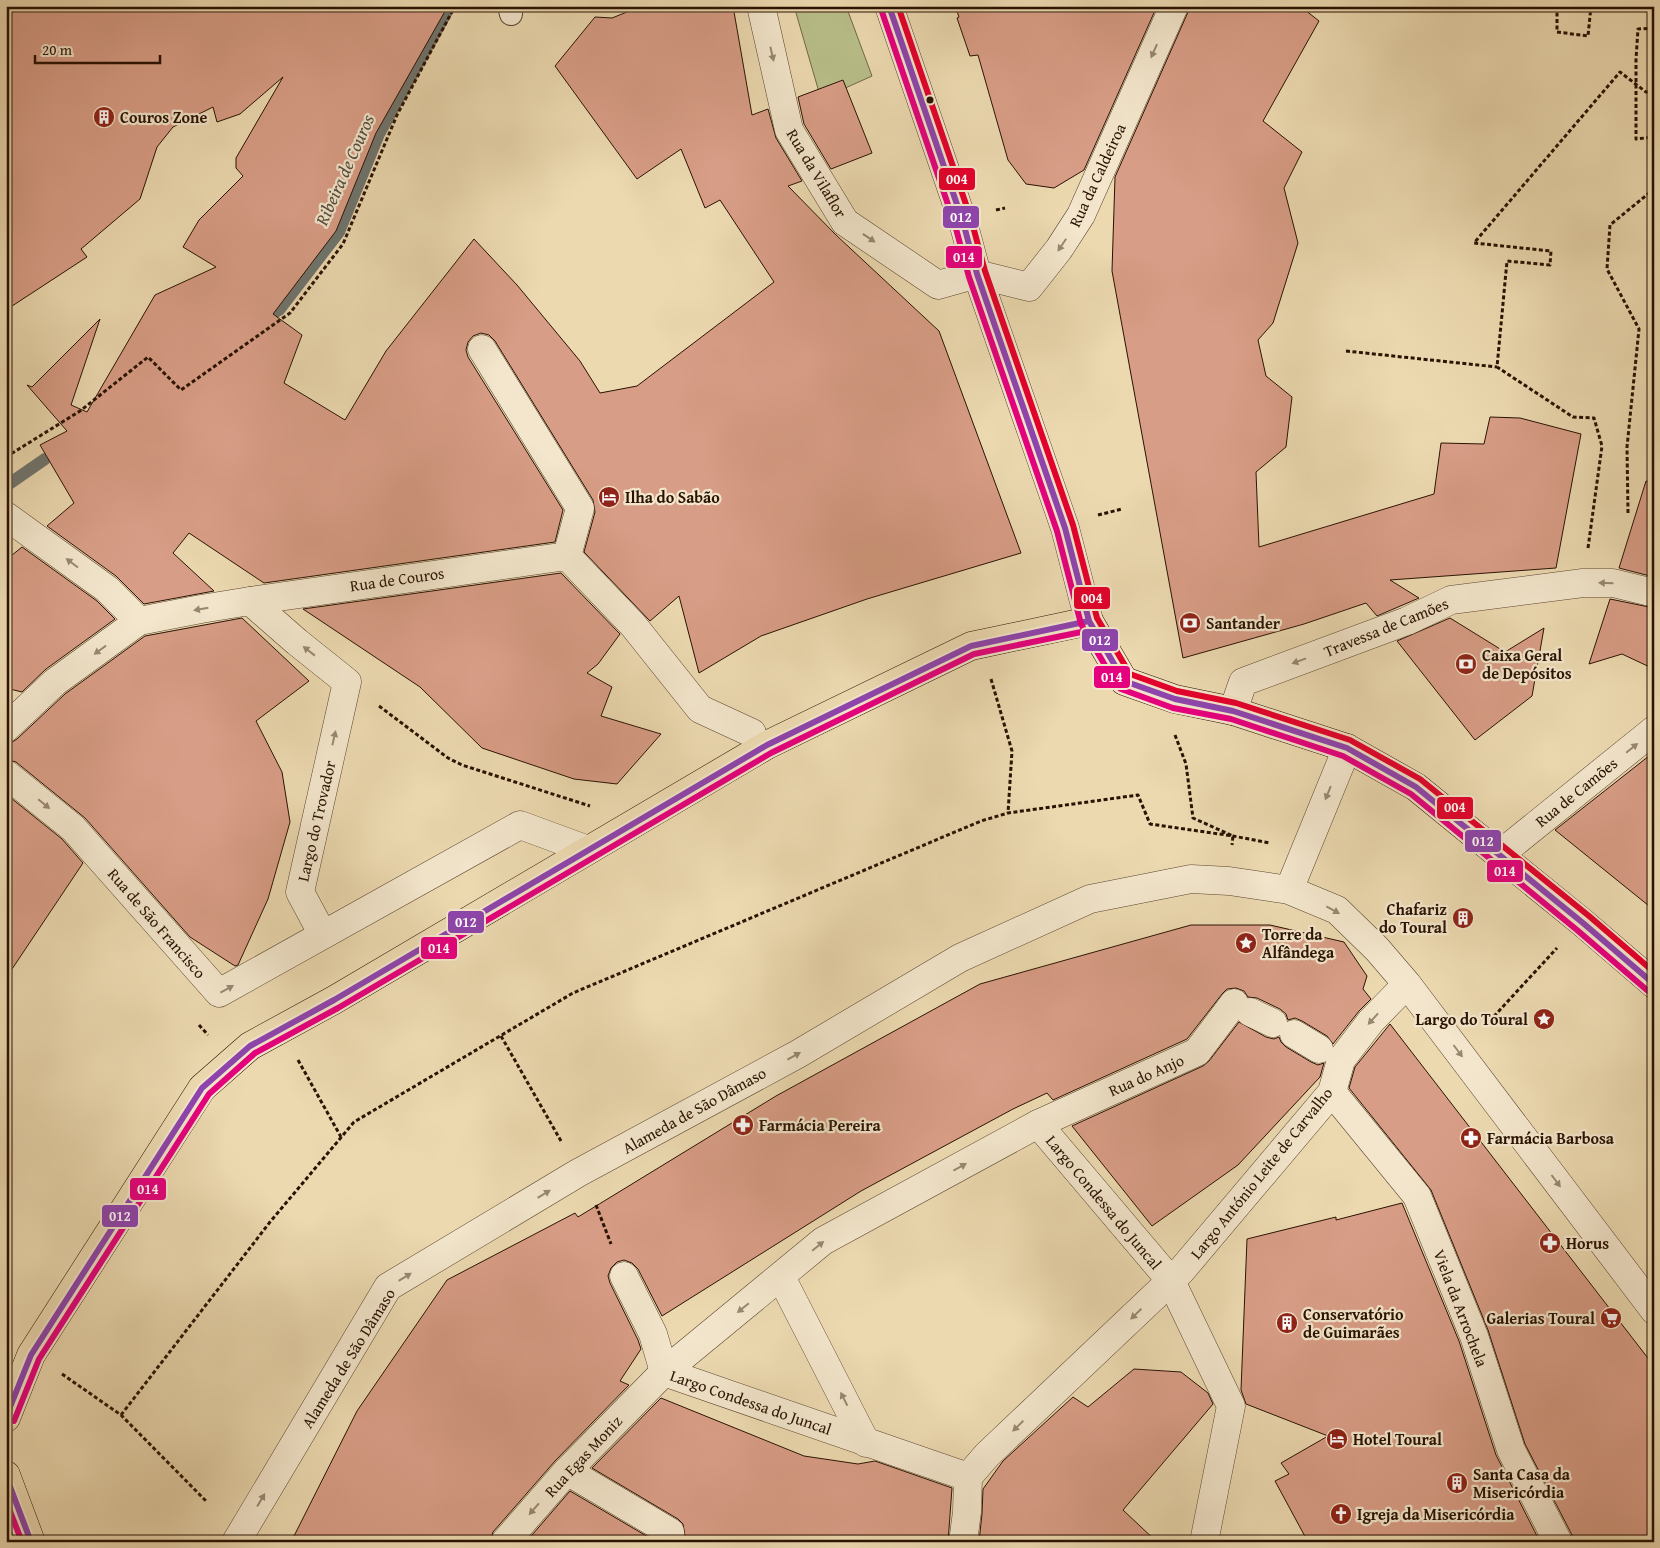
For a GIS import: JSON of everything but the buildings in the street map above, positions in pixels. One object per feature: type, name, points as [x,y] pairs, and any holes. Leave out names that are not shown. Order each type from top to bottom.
[{"type":"main road","points":[[6,1418],[31,1355],[202,1088],[250,1046],[334,1000],[767,745],[970,646],[1089,621],[1124,680],[1175,699],[1233,711],[1346,748],[1416,787],[1654,984]]},
{"type":"main road","points":[[6,1475],[31,1542]]},
{"type":"street","name":"Rua da Vilaflor","points":[[761,6],[789,130],[845,222],[938,285],[977,274]]},
{"type":"street","points":[[890,6],[962,222],[977,274],[1065,528],[1089,621]]},
{"type":"street","name":"Rua da Caldeiroa","points":[[977,274],[1029,287],[1059,249],[1081,215],[1174,6]]},
{"type":"street","points":[[482,349],[580,508],[567,556],[633,625],[700,709],[752,733]]},
{"type":"street","points":[[6,516],[107,589],[139,622],[55,682],[6,728]]},
{"type":"street","name":"Rua de Couros","points":[[139,622],[250,601],[567,556]]},
{"type":"street","name":"Travessa de Camões","points":[[1233,711],[1243,682],[1407,621],[1451,600],[1583,583],[1613,583],[1654,593]]},
{"type":"street","points":[[250,601],[347,682]]},
{"type":"street","name":"Largo do Trovador","points":[[323,935],[300,892],[347,682]]},
{"type":"street","name":"Rua de Camões","points":[[1499,855],[1654,730]]},
{"type":"street","points":[[1346,748],[1289,890],[1337,910],[1377,949],[1407,984],[1654,1310]]},
{"type":"street","name":"Rua de São Francisco","points":[[6,774],[73,828],[218,993],[323,935]]},
{"type":"street","points":[[323,935],[520,825],[588,850]]},
{"type":"street","name":"Alameda de São Dâmaso","points":[[236,1542],[388,1287],[578,1173],[798,1054],[960,958],[1090,899],[1191,878],[1229,881],[1289,890]]},
{"type":"street","points":[[1330,1055],[1371,1021],[1407,984]]},
{"type":"street","name":"Rua do Anjo","points":[[1038,1124],[1197,1052],[1263,1018],[1330,1055]]},
{"type":"street","name":"Largo António Leite de Carvalho","points":[[1171,1281],[1332,1092],[1330,1055]]},
{"type":"street","name":"Viela da Arrochela","points":[[1332,1092],[1417,1196],[1474,1336],[1511,1450],[1558,1542]]},
{"type":"street","name":"Largo Condessa do Juncal","points":[[1038,1124],[1171,1281],[987,1455],[968,1477],[664,1372],[824,1241],[1038,1124]]},
{"type":"street","points":[[624,1276],[653,1334],[664,1372]]},
{"type":"street","name":"Largo Condessa do Juncal","points":[[781,1277],[866,1443]]},
{"type":"street","points":[[1171,1281],[1230,1406],[1204,1542]]},
{"type":"street","name":"Rua Egas Moniz","points":[[505,1542],[567,1471],[664,1372]]},
{"type":"street","points":[[567,1471],[670,1532],[671,1542]]},
{"type":"street","points":[[962,1542],[968,1477]]},
{"type":"path","points":[[6,457],[80,411],[148,357],[181,390],[290,313],[343,244],[397,115],[455,6]]},
{"type":"path","points":[[1557,6],[1557,32],[1588,36],[1591,6]]},
{"type":"path","points":[[1654,28],[1638,29],[1636,139],[1654,137]]},
{"type":"path","points":[[1497,367],[1507,261],[1550,265],[1551,251],[1474,243],[1620,72],[1646,92],[1654,92]]},
{"type":"path","points":[[1628,513],[1628,447],[1639,329],[1607,269],[1610,225],[1654,189]]},
{"type":"path","points":[[1346,352],[1497,367],[1573,417],[1594,418],[1602,446],[1583,583]]},
{"type":"path","points":[[1096,516],[1122,509]]},
{"type":"path","points":[[990,676],[1012,751],[1008,813]]},
{"type":"path","points":[[347,682],[448,758],[462,765],[590,807],[598,802]]},
{"type":"path","points":[[1175,730],[1175,738],[1186,764],[1193,818],[1233,836]]},
{"type":"path","points":[[121,1415],[270,1222],[354,1122],[573,993],[981,821],[1008,813],[1138,794],[1150,824],[1233,836],[1278,845]]},
{"type":"path","points":[[1480,1031],[1561,944]]},
{"type":"path","points":[[500,1036],[563,1146]]},
{"type":"path","points":[[296,1057],[341,1137]]},
{"type":"path","points":[[61,1373],[121,1415],[207,1502]]},
{"type":"green space","points":[[794,6],[846,6],[872,76],[821,99]]},
{"type":"waterway","name":"Ribeira de Couros","points":[[261,321],[279,310],[339,232],[379,134],[450,6]]},
{"type":"waterway","name":"Ribeira de Couros","points":[[6,486],[45,459]]},
{"type":"transit line","name":"012","points":[[889,6],[963,222],[977,274],[1065,528],[1089,621],[1124,681],[1175,699],[1233,711],[1347,748],[1416,787],[1583,923],[1654,984]]},
{"type":"transit line","name":"004","points":[[898,6],[971,219],[985,271],[1073,525],[1097,618],[1130,674],[1177,691],[1236,703],[1350,740],[1420,779],[1589,916],[1654,972]]},
{"type":"transit line","name":"014","points":[[881,9],[955,225],[969,277],[1057,531],[1081,624],[1117,686],[1173,708],[1231,719],[1343,756],[1411,794],[1577,930],[1648,991]]},
{"type":"transit line","name":"012","points":[[6,1417],[31,1355],[202,1088],[250,1046],[334,1000],[767,745],[971,646],[1089,621]]},
{"type":"transit line","name":"014","points":[[14,1421],[39,1359],[209,1094],[255,1053],[338,1008],[771,753],[974,654],[1091,630]]},
{"type":"transit line","name":"012","points":[[6,1476],[31,1542]]},
{"type":"transit line","name":"014","points":[[6,1501],[22,1542]]},
{"type":"place","name":"Couros Zone","points":[[104,117]]},
{"type":"place","name":"Ilha do Sabão","points":[[609,497]]},
{"type":"place","name":"Santander","points":[[1190,623]]},
{"type":"place","name":"Caixa Geral de Depósitos","points":[[1466,664]]},
{"type":"place","name":"Chafariz do Toural","points":[[1463,918]]},
{"type":"place","name":"Torre da Alfândega","points":[[1246,943]]},
{"type":"place","name":"Largo do Toural","points":[[1544,1019]]},
{"type":"place","name":"Farmácia Pereira","points":[[743,1125]]},
{"type":"place","name":"Farmácia Barbosa","points":[[1471,1138]]},
{"type":"place","name":"Horus","points":[[1550,1243]]},
{"type":"place","name":"Galerias Toural","points":[[1611,1318]]},
{"type":"place","name":"Conservatório de Guimarães","points":[[1287,1323]]},
{"type":"place","name":"Hotel Toural","points":[[1337,1439]]},
{"type":"place","name":"Santa Casa da Misericórdia","points":[[1457,1483]]},
{"type":"place","name":"Igreja da Misericórdia","points":[[1341,1514]]}]
